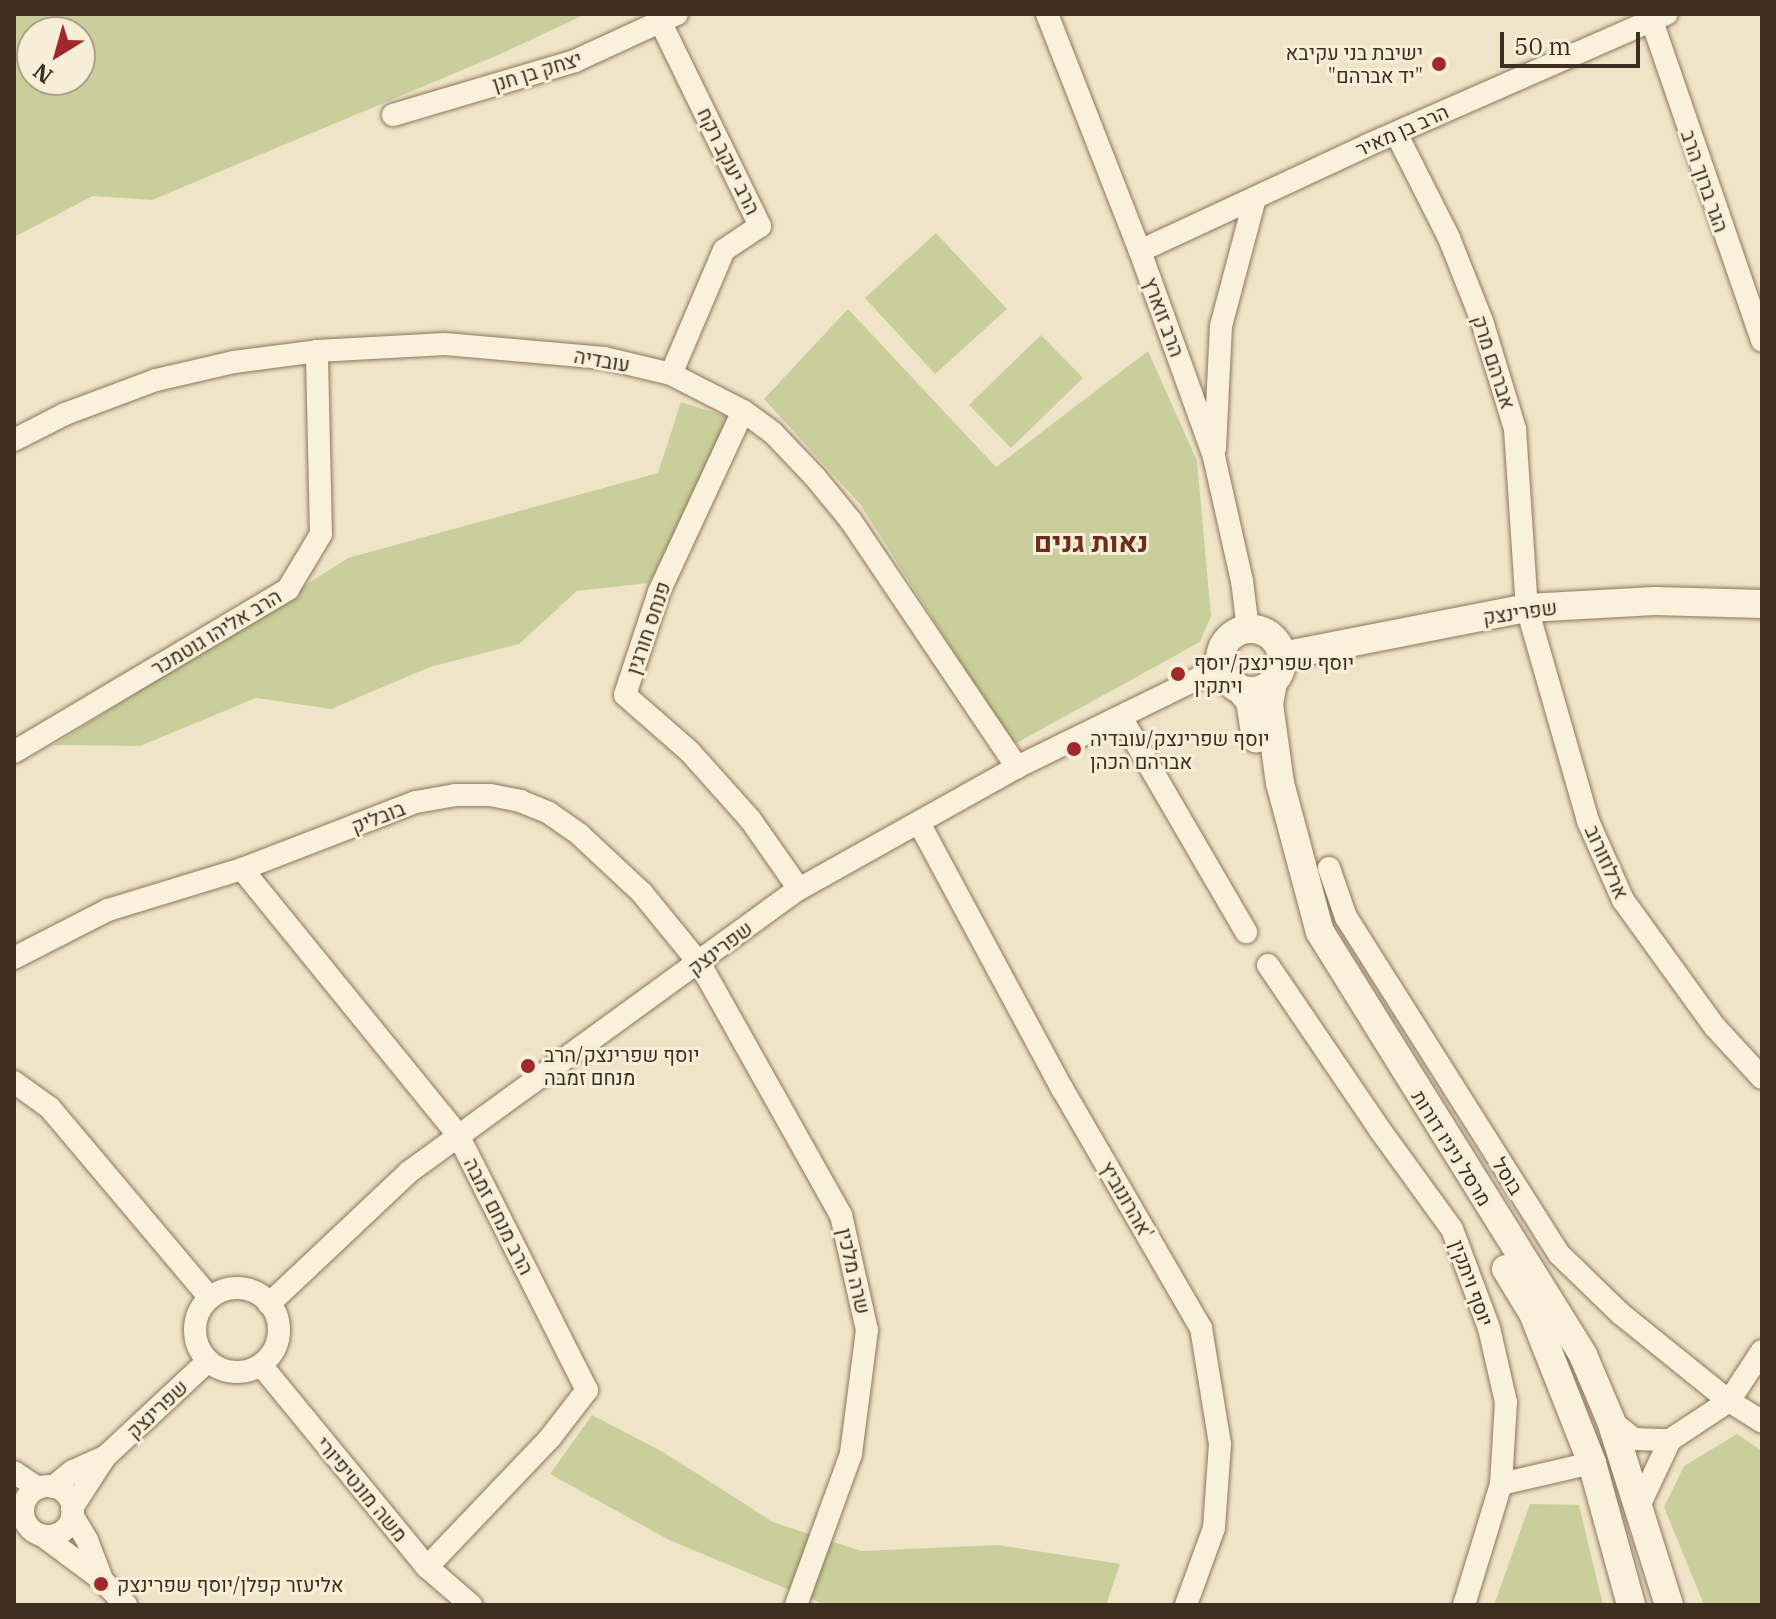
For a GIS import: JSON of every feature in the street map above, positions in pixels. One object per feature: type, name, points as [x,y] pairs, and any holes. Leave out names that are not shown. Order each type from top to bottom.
[{"type":"street","name":"הרב זוארץ","points":[[1047,14],[1140,251],[1214,457],[1242,581],[1248,629]]},
{"type":"street","name":"הרב בן מאיר","points":[[1140,251],[1659,17]]},
{"type":"street","name":"הגר ברוך הרב","points":[[1659,17],[1762,341]]},
{"type":"street","name":"יצחק בן חנן","points":[[393,115],[575,61],[669,18]]},
{"type":"street","name":"הרב יעקב רקח","points":[[669,18],[760,226],[724,250],[671,374]]},
{"type":"street","name":"אברהם מרק","points":[[1396,133],[1449,238],[1482,321],[1515,429],[1527,608]]},
{"type":"street","points":[[1214,457],[1221,326],[1255,198]]},
{"type":"street","name":"עובדיה","points":[[14,440],[65,414],[156,380],[234,362],[317,351],[445,344],[604,358],[671,374],[743,411],[773,433],[851,521],[1017,767]]},
{"type":"street","name":"הרב אליהו גוטמכר","points":[[14,752],[288,589],[321,534],[317,351]]},
{"type":"street","name":"פנחס חורגין","points":[[743,411],[659,592],[625,695],[690,752],[750,819],[799,889]]},
{"type":"street","name":"שפרינצק","points":[[1277,669],[1527,608],[1655,601],[1762,604]]},
{"type":"street","name":"ארלוזורוב","points":[[1527,608],[1588,821],[1623,900],[1715,1027],[1762,1078]]},
{"type":"street","points":[[1248,629],[1270,636],[1277,669],[1257,690],[1230,678],[1223,647],[1238,632],[1248,629]]},
{"type":"street","name":"מרסל ניניו דורות","points":[[1277,669],[1269,704],[1280,783],[1320,932],[1583,1355],[1611,1421],[1669,1605]]},
{"type":"street","name":"שפרינצק","points":[[269,1304],[409,1172],[700,964],[799,889],[1017,767],[1121,717],[1230,678]]},
{"type":"street","name":"מרסל ניניו דורות","points":[[1230,678],[1250,701],[1267,807],[1305,941],[1533,1313],[1592,1463],[1631,1605]]},
{"type":"street","points":[[1121,717],[1246,932]]},
{"type":"street","name":"בובליק","points":[[14,958],[108,910],[242,869],[416,802],[456,795],[505,798],[549,813],[580,835],[642,893],[700,964]]},
{"type":"street","name":"אהרונוביץ'","points":[[919,823],[1063,1090],[1201,1328],[1220,1444],[1214,1528],[1186,1605]]},
{"type":"street","name":"בוסל","points":[[1329,868],[1346,917],[1559,1254],[1621,1314],[1729,1401],[1762,1422]]},
{"type":"street","name":"הרב מנחם זמבה","points":[[242,869],[458,1135],[587,1390],[550,1438],[427,1567]]},
{"type":"street","name":"שרה מלכין","points":[[700,964],[841,1215],[867,1330],[851,1454],[796,1605]]},
{"type":"street","name":"יוסף ויתקין","points":[[1268,965],[1380,1130],[1452,1229],[1489,1328],[1506,1402],[1501,1484],[1464,1605]]},
{"type":"street","points":[[14,1082],[50,1108],[210,1298]]},
{"type":"street","points":[[234,1288],[259,1295],[269,1304],[276,1315],[277,1343],[261,1365],[234,1372],[208,1361],[195,1336],[196,1322],[210,1298],[234,1288]]},
{"type":"street","points":[[1639,1506],[1670,1440],[1729,1401],[1762,1351]]},
{"type":"street","name":"שפרינצק","points":[[72,1512],[105,1457],[208,1361]]},
{"type":"street","name":"משה מונטיפיורי","points":[[261,1365],[427,1567],[471,1605]]},
{"type":"street","points":[[1611,1421],[1634,1439],[1670,1440]]},
{"type":"street","name":"שפרינצק","points":[[46,1487],[105,1457]]},
{"type":"street","points":[[1501,1484],[1592,1463]]},
{"type":"street","points":[[14,1472],[66,1494],[101,1579]]},
{"type":"street","points":[[46,1487],[18,1506],[28,1528],[101,1579],[126,1605]]},
{"type":"street","points":[[43,1536],[59,1534],[72,1512]]},
{"type":"green space","points":[[14,14],[586,14],[496,56],[152,200],[93,196],[14,237]]},
{"type":"green space","points":[[936,233],[1007,309],[935,374],[865,298]]},
{"type":"green space","points":[[848,309],[996,467],[1148,351],[1197,461],[1211,616],[1200,642],[1013,745],[860,504],[764,399]]},
{"type":"green space","points":[[1041,335],[1083,378],[1011,448],[969,405]]},
{"type":"green space","points":[[681,402],[732,418],[649,583],[577,591],[519,644],[430,667],[331,709],[256,698],[140,746],[54,745],[348,558],[658,473]]},
{"type":"green space","points":[[592,1415],[663,1452],[773,1522],[861,1551],[998,1545],[1120,1564],[1106,1605],[821,1603],[669,1540],[550,1474]]},
{"type":"green space","points":[[1737,1434],[1762,1451],[1762,1605],[1704,1605],[1664,1507],[1684,1466]]},
{"type":"green space","points":[[1530,1504],[1579,1505],[1603,1605],[1494,1605]]},
{"type":"place","name":"ישיבת בני עקיבא \"יד אברהם\"","points":[[1439,64]]},
{"type":"place","name":"יוסף שפרינצק/יוסף ויתקין","points":[[1178,674]]},
{"type":"place","name":"יוסף שפרינצק/עובדיה אברהם הכהן","points":[[1074,749]]},
{"type":"place","name":"יוסף שפרינצק/הרב מנחם זמבה","points":[[528,1066]]},
{"type":"place","name":"אליעזר קפלן/יוסף שפרינצק","points":[[101,1584]]},
{"type":"district","name":"נאות גנים","points":[[1091,542]]}]
